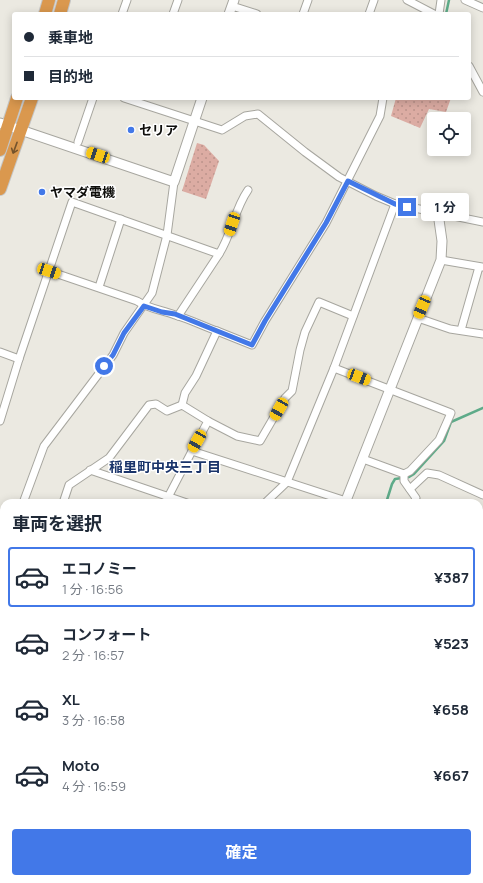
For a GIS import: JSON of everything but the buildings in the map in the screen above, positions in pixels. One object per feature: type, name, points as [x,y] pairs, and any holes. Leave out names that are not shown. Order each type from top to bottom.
[{"type":"highway","points":[[46,12],[49,0]]},
{"type":"highway","points":[[61,12],[64,0]]},
{"type":"highway","points":[[0,150],[4,124],[16,100]]},
{"type":"highway","points":[[0,189],[31,100]]},
{"type":"street","points":[[123,12],[127,0]]},
{"type":"street","points":[[174,12],[178,0]]},
{"type":"street","points":[[304,12],[308,0]]},
{"type":"street","points":[[370,12],[374,0]]},
{"type":"street","points":[[407,0],[430,12]]},
{"type":"street","points":[[439,12],[441,0]]},
{"type":"street","points":[[468,1],[483,8]]},
{"type":"street","points":[[231,7],[250,12]]},
{"type":"street","points":[[471,70],[483,92]]},
{"type":"street","points":[[78,142],[92,100]]},
{"type":"street","points":[[24,499],[44,446],[113,355],[124,333],[152,293],[167,235],[174,182],[201,100]]},
{"type":"street","points":[[49,271],[100,287],[137,301],[144,306],[178,316],[252,345],[265,321],[326,223],[380,116],[383,100]]},
{"type":"street","points":[[143,101],[194,122],[222,130],[245,116],[258,114],[339,177],[395,204],[483,222]]},
{"type":"street","points":[[4,124],[174,182]]},
{"type":"street","points":[[178,316],[225,245],[235,214],[248,190]]},
{"type":"street","points":[[0,421],[19,359],[72,202],[121,218],[219,254]]},
{"type":"street","points":[[269,499],[287,482],[334,368],[395,204]]},
{"type":"street","points":[[347,499],[441,260],[442,241],[438,213]]},
{"type":"street","points":[[100,287],[121,218]]},
{"type":"street","points":[[441,260],[481,267],[461,330]]},
{"type":"street","points":[[182,405],[237,436],[260,441],[285,398],[292,391],[300,350],[319,302],[353,316]]},
{"type":"street","points":[[418,318],[450,329],[483,334]]},
{"type":"street","points":[[182,405],[185,393],[196,376],[217,331]]},
{"type":"street","points":[[0,352],[19,359]]},
{"type":"street","points":[[334,368],[451,413],[439,440],[404,478]]},
{"type":"street","points":[[64,499],[69,485],[109,458],[149,404],[156,404],[167,412],[182,405]]},
{"type":"street","points":[[167,499],[208,421]]},
{"type":"street","points":[[192,450],[337,499]]},
{"type":"street","points":[[363,459],[404,478],[416,499]]},
{"type":"street","points":[[90,470],[163,499]]},
{"type":"street","points":[[410,489],[427,473],[439,475],[483,495]]},
{"type":"shaded area","points":[[395,100],[450,100],[446,112],[429,109],[420,128],[391,116]]},
{"type":"shaded area","points":[[197,143],[204,145],[219,161],[206,199],[182,191]]},
{"type":"waterway","points":[[446,12],[449,0]]},
{"type":"waterway","points":[[387,499],[395,479],[409,477],[414,474],[444,441],[451,422],[483,408]]},
{"type":"place","name":"セリア","points":[[131,130]]},
{"type":"place","name":"ヤマダ電機","points":[[42,192]]},
{"type":"district","name":"稲里町中央三丁目","points":[[165,467]]},
{"type":"route","points":[[104,366],[113,355],[124,333],[144,306],[162,312],[175,314],[252,345],[265,321],[326,223],[348,181],[376,196],[407,207]]}]
